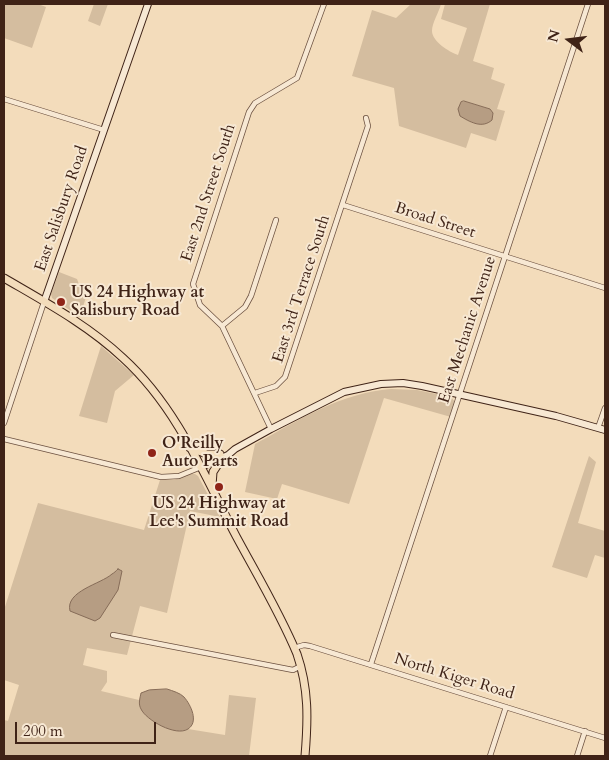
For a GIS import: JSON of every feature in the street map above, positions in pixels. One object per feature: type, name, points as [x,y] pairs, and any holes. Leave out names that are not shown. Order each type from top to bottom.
[{"type":"main road","name":"East Salisbury Road","points":[[44,302],[148,4]]},
{"type":"main road","points":[[4,278],[95,335],[129,363],[168,410],[212,489],[294,648],[301,666],[308,703],[305,756]]},
{"type":"main road","points":[[200,467],[206,461],[235,449],[344,392],[380,384],[403,383],[461,394],[556,416],[602,429]]},
{"type":"main road","points":[[190,448],[207,454],[221,456]]},
{"type":"main road","points":[[212,489],[213,472],[221,456]]},
{"type":"street","name":"East 2nd Street South","points":[[271,429],[222,326],[200,305],[193,284],[249,112],[255,103],[297,78],[324,4]]},
{"type":"street","name":"East Mechanic Avenue","points":[[371,664],[588,4]]},
{"type":"street","points":[[4,99],[104,130]]},
{"type":"street","name":"East 3rd Terrace South","points":[[255,393],[276,386],[285,377],[368,126],[366,118]]},
{"type":"street","name":"Broad Street","points":[[343,205],[605,288]]},
{"type":"street","points":[[222,326],[245,307],[252,296],[276,220]]},
{"type":"street","name":"East Salisbury Road","points":[[4,423],[44,302]]},
{"type":"street","points":[[602,429],[605,408]]},
{"type":"street","points":[[4,439],[162,477],[179,476],[200,467]]},
{"type":"street","points":[[112,635],[293,670],[301,666]]},
{"type":"street","name":"North Kiger Road","points":[[294,648],[304,645],[310,646],[605,738]]},
{"type":"street","points":[[490,756],[506,707]]},
{"type":"street","points":[[576,756],[585,731]]},
{"type":"shaded area","points":[[4,4],[38,4],[46,7],[32,48],[4,38]]},
{"type":"shaded area","points":[[94,4],[108,4],[100,26],[88,21]]},
{"type":"shaded area","points":[[411,4],[441,4],[433,25],[433,35],[442,46],[458,55],[467,28],[441,19],[445,4],[490,4],[473,61],[494,68],[491,79],[505,84],[497,109],[505,111],[496,141],[471,133],[466,148],[399,126],[394,88],[352,76],[372,10],[396,18]],"holes":[[[464,101],[490,109],[493,116],[483,124],[472,123],[461,102]]]},
{"type":"shaded area","points":[[464,101],[490,109],[493,113],[492,120],[488,123],[480,124],[460,116],[458,109],[461,102]]},
{"type":"shaded area","points":[[59,272],[77,279],[80,287],[88,290],[80,317],[52,298],[51,294]]},
{"type":"shaded area","points":[[101,346],[134,375],[115,391],[107,423],[79,416]]},
{"type":"shaded area","points":[[391,389],[417,390],[451,397],[455,402],[451,417],[384,398],[349,504],[282,484],[277,499],[245,492],[255,444],[304,417],[337,402],[354,396]]},
{"type":"shaded area","points":[[589,456],[596,462],[578,523],[605,531],[605,558],[595,555],[587,578],[552,567]]},
{"type":"shaded area","points":[[190,474],[198,476],[220,517],[190,511],[167,613],[140,606],[127,655],[87,648],[83,665],[107,671],[107,682],[101,691],[139,700],[140,708],[182,731],[188,729],[225,735],[229,695],[256,698],[249,756],[4,756],[4,720],[8,721],[19,685],[4,680],[4,610],[38,503],[144,530],[160,480],[174,480]]},
{"type":"shaded area","points":[[118,569],[122,571],[118,590],[100,618],[95,621],[70,611],[70,604],[78,593],[107,578]]},
{"type":"shaded area","points":[[167,689],[176,692],[187,700],[193,713],[193,722],[188,729],[176,731],[169,729],[149,718],[141,709],[139,703],[141,693],[149,690]]},
{"type":"place","name":"US 24 Highway at Salisbury Road","points":[[61,302]]},
{"type":"place","name":"O'Reilly Auto Parts","points":[[152,453]]},
{"type":"place","name":"US 24 Highway at Lee's Summit Road","points":[[219,487]]}]
